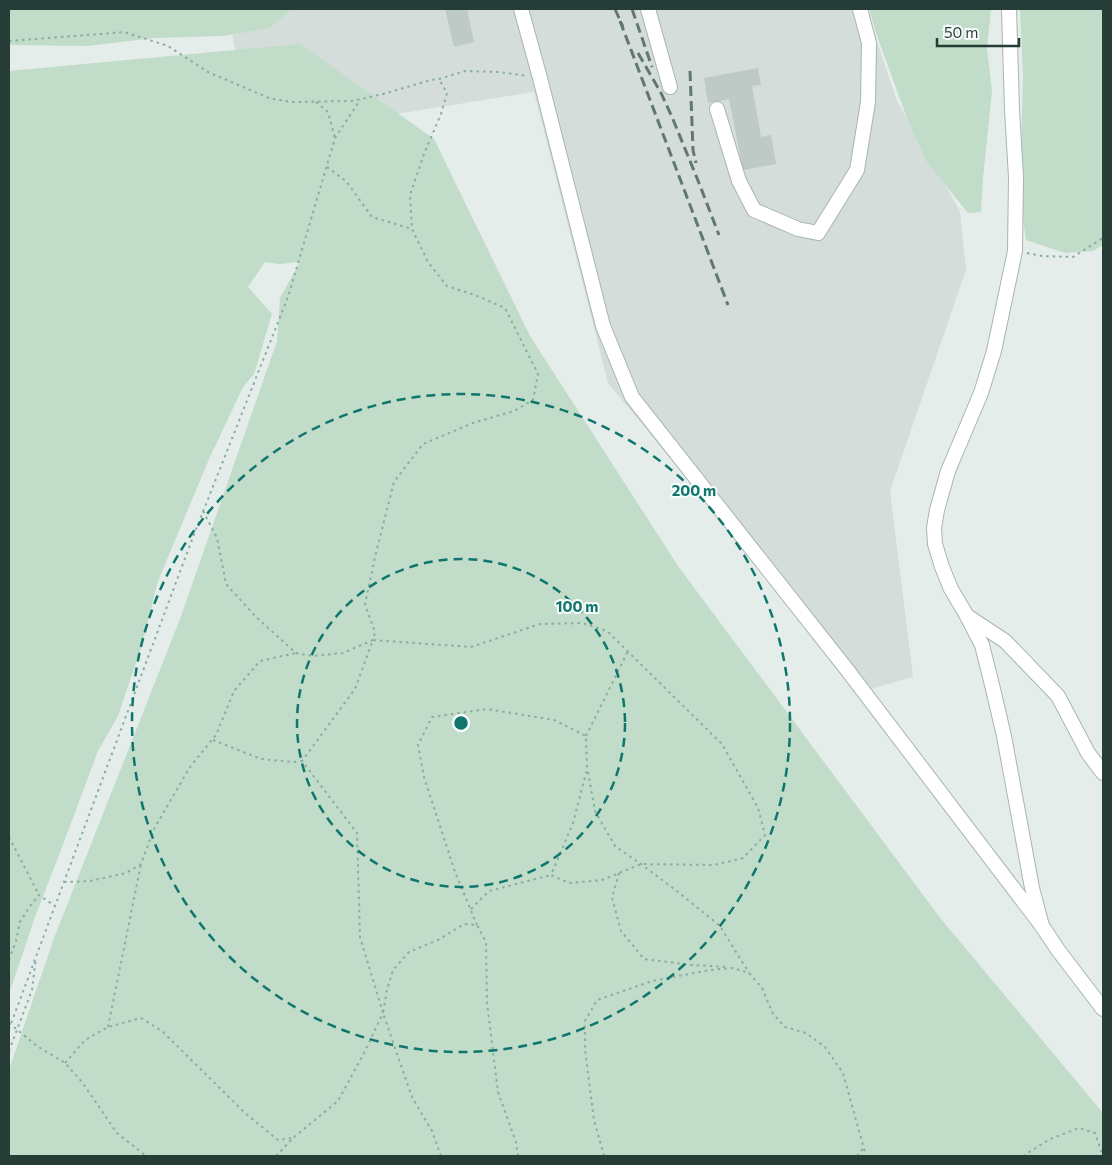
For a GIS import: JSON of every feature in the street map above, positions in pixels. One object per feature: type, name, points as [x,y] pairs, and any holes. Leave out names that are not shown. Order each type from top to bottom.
[{"type":"street","points":[[521,9],[603,326],[632,397],[785,590],[1042,926],[1103,1010]]},
{"type":"street","points":[[648,9],[670,87]]},
{"type":"street","points":[[717,109],[739,181],[754,210],[798,229],[818,233],[857,170],[868,102],[869,43],[860,9]]},
{"type":"street","points":[[1009,9],[1016,177],[1014,251],[994,351],[981,393],[948,471],[934,528],[935,544],[942,567],[951,589],[982,645],[994,689],[1032,888],[1042,926]]},
{"type":"street","points":[[966,616],[1005,641],[1058,696],[1088,753],[1103,773]]},
{"type":"path","points":[[9,42],[124,32],[168,46],[208,72],[270,98],[291,102],[360,100],[465,71],[499,72],[540,78]]},
{"type":"path","points":[[213,740],[262,759],[302,761],[354,689],[373,640],[375,632],[365,605],[394,482],[423,444],[473,423],[514,411],[533,400],[538,374],[505,308],[475,295],[447,286],[428,262],[412,229],[410,195],[424,154],[441,114],[447,93],[439,79]]},
{"type":"path","points":[[9,1029],[203,512],[288,297],[335,138],[360,100]]},
{"type":"path","points":[[316,102],[328,112],[335,138]]},
{"type":"path","points":[[326,167],[346,181],[372,217],[412,229]]},
{"type":"path","points":[[1014,251],[1042,256],[1073,257],[1103,238]]},
{"type":"path","points":[[203,512],[216,538],[226,584],[256,617],[296,653]]},
{"type":"path","points":[[108,1027],[141,864],[154,829],[190,767],[216,735],[234,692],[260,661],[296,653],[312,656],[343,653],[373,640],[471,647],[540,624],[582,623],[608,631],[722,744],[758,808],[765,835],[743,858],[714,865],[641,864],[602,880],[569,883],[551,875],[489,891],[470,910]]},
{"type":"path","points":[[628,651],[586,736],[587,769],[595,811],[615,846],[678,892],[720,926],[749,973],[762,988],[773,1014],[786,1027],[806,1033],[825,1047],[843,1073],[866,1156]]},
{"type":"path","points":[[518,1156],[516,1142],[498,1092],[488,1003],[486,942],[470,910],[455,872],[424,777],[418,745],[432,717],[487,709],[554,720],[586,736]]},
{"type":"path","points":[[302,761],[357,833],[360,936],[412,1097],[432,1131],[441,1156]]},
{"type":"path","points":[[551,875],[573,823],[587,769]]},
{"type":"path","points":[[9,837],[39,895],[55,906]]},
{"type":"path","points":[[64,882],[90,881],[126,874],[141,864]]},
{"type":"path","points":[[619,873],[612,898],[622,931],[644,960],[733,968],[749,973]]},
{"type":"path","points":[[9,960],[20,922],[39,895]]},
{"type":"path","points":[[276,1156],[293,1138],[338,1100],[364,1053],[383,1012],[393,970],[410,952],[438,940],[464,924],[477,925]]},
{"type":"path","points":[[9,1051],[32,990],[37,954]]},
{"type":"path","points":[[604,1156],[594,1120],[585,1049],[585,1021],[597,1000],[652,981],[710,970],[733,968]]},
{"type":"path","points":[[65,1063],[85,1040],[108,1027],[140,1018],[163,1032],[245,1113],[278,1140],[293,1138]]},
{"type":"path","points":[[10,1024],[38,1046],[65,1063],[82,1082],[118,1133],[146,1156]]},
{"type":"path","points":[[1023,1156],[1050,1139],[1079,1128],[1095,1132],[1103,1156]]},
{"type":"path","points":[[857,1156],[864,1148]]},
{"type":"shaded area","points":[[227,9],[866,9],[897,101],[960,211],[966,270],[890,491],[913,677],[863,691],[608,383],[534,92],[253,137]]},
{"type":"green space","points":[[9,9],[291,9],[270,28],[223,36],[154,38],[88,46],[9,45]]},
{"type":"green space","points":[[869,9],[991,9],[987,48],[992,91],[981,212],[968,213],[927,162],[907,118]]},
{"type":"green space","points":[[1020,9],[1103,9],[1103,245],[1093,251],[1065,253],[1026,240],[1021,204],[1023,74]]},
{"type":"green space","points":[[300,44],[434,139],[530,336],[678,566],[941,919],[1103,1113],[1103,1156],[9,1156],[9,1070],[54,938],[180,619],[277,341],[280,298],[300,262],[279,264],[265,262],[248,287],[272,314],[254,374],[243,387],[209,459],[158,581],[142,645],[118,716],[98,751],[35,917],[9,994],[9,71]]},
{"type":"building","points":[[445,9],[467,9],[474,42],[454,47]]},
{"type":"building","points":[[758,68],[761,85],[752,86],[761,137],[771,135],[776,164],[743,170],[729,99],[708,103],[704,78]]},
{"type":"railway","points":[[615,9],[623,27]]},
{"type":"railway","points":[[632,9],[652,67]]},
{"type":"railway","points":[[620,21],[728,305]]},
{"type":"railway","points":[[638,53],[661,93],[672,117],[719,235]]},
{"type":"railway","points":[[690,71],[693,150],[696,163]]}]
